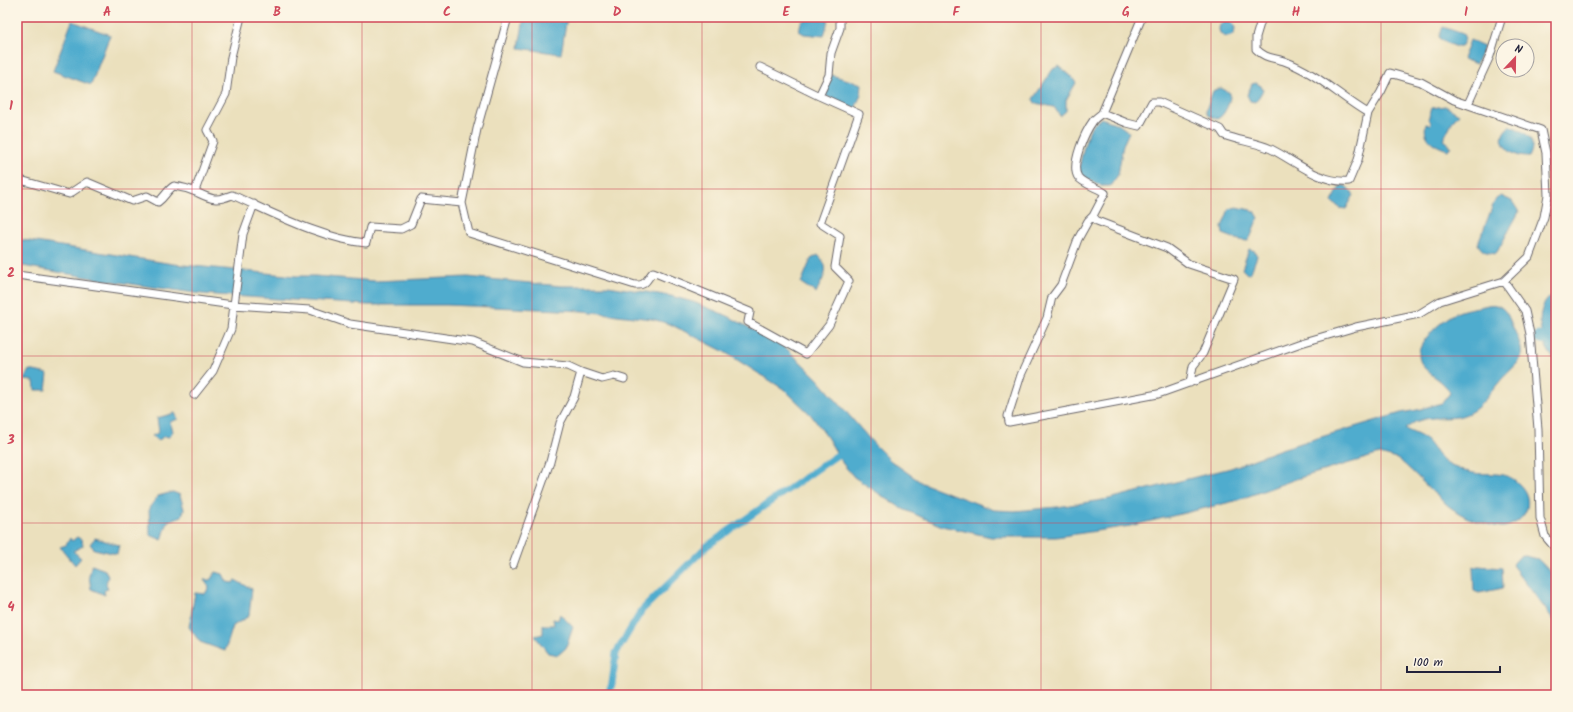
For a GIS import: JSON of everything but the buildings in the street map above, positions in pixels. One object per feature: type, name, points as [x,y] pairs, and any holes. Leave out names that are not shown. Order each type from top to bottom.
[{"type":"street","points":[[195,192],[214,141],[207,130],[226,94],[231,57],[241,17]]},
{"type":"street","points":[[508,17],[477,129],[462,204],[469,233],[635,285],[641,286],[645,284],[653,272],[750,312],[748,322],[806,354],[829,325],[849,281],[834,267],[840,236],[820,223],[858,114],[760,67]]},
{"type":"street","points":[[820,96],[829,75],[831,53],[840,28],[840,17]]},
{"type":"street","points":[[1102,113],[1139,126],[1152,102],[1159,102],[1220,129],[1224,135],[1270,149],[1327,179],[1339,182],[1349,181],[1355,169],[1368,114],[1390,73],[1421,82],[1454,100],[1541,130],[1546,153],[1548,195],[1544,218],[1529,257],[1504,281],[1440,301],[1418,314],[1356,327],[1301,343],[1158,394],[1009,422],[1008,416],[1022,375],[1041,334],[1052,297],[1061,285],[1078,239],[1088,220],[1093,216],[1105,193],[1079,178],[1075,171],[1078,155],[1084,138],[1093,121],[1102,113],[1142,17]]},
{"type":"street","points":[[1262,17],[1256,37],[1256,49],[1263,56],[1283,61],[1318,77],[1346,100],[1368,114]]},
{"type":"street","points":[[1468,104],[1490,56],[1502,17]]},
{"type":"street","points":[[17,179],[68,194],[87,182],[132,201],[147,196],[158,202],[165,197],[169,189],[174,186],[195,192],[209,199],[223,199],[232,195],[296,223],[349,241],[366,243],[370,227],[401,229],[411,224],[421,199],[462,204]]},
{"type":"street","points":[[194,395],[213,371],[231,329],[242,234],[254,204]]},
{"type":"street","points":[[1093,216],[1097,221],[1167,248],[1189,264],[1234,279],[1203,353],[1193,366],[1190,383]]},
{"type":"street","points":[[17,275],[233,303],[310,310],[350,324],[473,342],[523,362],[568,366],[602,379],[614,376],[624,379]]},
{"type":"street","points":[[1504,281],[1525,311],[1530,334],[1538,429],[1540,518],[1545,536],[1556,549]]},
{"type":"street","points":[[513,565],[550,462],[560,423],[574,397],[582,372]]},
{"type":"water","points":[[524,17],[567,17],[561,54],[519,48]]},
{"type":"water","points":[[812,17],[829,17],[824,36],[804,34],[799,31],[801,22]]},
{"type":"water","points":[[72,21],[110,35],[91,85],[53,71]]},
{"type":"water","points":[[1224,21],[1230,21],[1235,26],[1233,35],[1230,37],[1224,37],[1219,32],[1219,26]]},
{"type":"water","points":[[1443,27],[1463,34],[1465,39],[1461,47],[1457,47],[1440,40],[1439,36]]},
{"type":"water","points":[[1470,40],[1484,46],[1476,64],[1463,59]]},
{"type":"water","points":[[1059,66],[1071,76],[1076,83],[1066,100],[1066,111],[1060,116],[1054,107],[1035,103],[1033,99],[1053,69]]},
{"type":"water","points":[[831,75],[862,84],[861,94],[855,109],[823,95]]},
{"type":"water","points":[[1256,83],[1261,86],[1263,90],[1256,102],[1250,101],[1247,95],[1252,84]]},
{"type":"water","points":[[1221,88],[1230,93],[1230,96],[1223,115],[1217,119],[1208,115],[1206,110],[1213,91]]},
{"type":"water","points":[[1445,106],[1459,114],[1452,122],[1443,140],[1451,146],[1448,150],[1434,144],[1428,138],[1425,129],[1426,124],[1430,125],[1431,122],[1428,119],[1432,108]]},
{"type":"water","points":[[1101,118],[1118,124],[1129,132],[1123,145],[1118,175],[1110,186],[1102,186],[1079,175],[1084,145],[1088,134],[1092,126]]},
{"type":"water","points":[[1510,126],[1516,128],[1529,137],[1532,146],[1529,157],[1516,155],[1506,147],[1502,137]]},
{"type":"water","points":[[1341,185],[1346,186],[1354,195],[1346,209],[1340,208],[1332,202]]},
{"type":"water","points":[[1501,196],[1512,201],[1519,212],[1495,254],[1485,251],[1478,244],[1493,205],[1496,199]]},
{"type":"water","points":[[1237,207],[1255,211],[1259,218],[1248,241],[1239,240],[1223,234],[1222,227],[1229,209]]},
{"type":"water","points":[[17,239],[173,264],[296,276],[315,276],[375,281],[468,277],[561,286],[608,286],[671,296],[693,302],[728,316],[786,348],[817,378],[873,443],[891,461],[922,483],[994,510],[1015,511],[1057,507],[1109,499],[1231,468],[1281,449],[1401,413],[1442,403],[1450,393],[1443,383],[1427,371],[1420,361],[1419,354],[1423,343],[1432,331],[1454,314],[1469,309],[1494,305],[1502,308],[1509,318],[1521,347],[1520,360],[1483,402],[1470,412],[1462,416],[1426,419],[1414,422],[1405,429],[1425,440],[1450,466],[1473,473],[1507,476],[1514,480],[1525,492],[1528,505],[1523,516],[1518,521],[1504,527],[1474,520],[1448,506],[1412,471],[1397,459],[1380,454],[1296,479],[1235,501],[1130,526],[1056,537],[991,537],[942,526],[903,509],[887,499],[854,477],[843,464],[827,437],[811,415],[785,390],[723,351],[670,324],[652,319],[583,311],[447,305],[367,305],[202,294],[103,280],[17,265]]},
{"type":"water","points":[[1249,249],[1255,251],[1257,256],[1251,272],[1247,274],[1242,269]]},
{"type":"water","points":[[818,255],[825,265],[825,273],[816,293],[801,283],[811,259]]},
{"type":"water","points":[[1556,293],[1556,361],[1545,345],[1540,325],[1543,306],[1548,299]]},
{"type":"water","points":[[29,370],[48,374],[46,390],[35,390],[34,381],[24,380]]},
{"type":"water","points":[[175,413],[178,419],[170,422],[173,431],[169,437],[164,436],[158,441],[152,436],[159,432],[157,418]]},
{"type":"water","points":[[173,492],[180,495],[184,509],[182,516],[168,521],[162,540],[150,535],[149,508],[158,496]]},
{"type":"water","points":[[77,537],[82,540],[83,546],[73,551],[81,558],[75,565],[60,547],[66,545],[70,538],[72,541]]},
{"type":"water","points":[[95,538],[119,545],[117,554],[94,549],[90,544]]},
{"type":"water","points":[[1521,555],[1538,559],[1556,578],[1556,623],[1512,565]]},
{"type":"water","points":[[92,565],[105,570],[108,576],[106,584],[108,588],[104,591],[105,595],[91,589],[89,576]]},
{"type":"water","points":[[1478,566],[1502,568],[1503,588],[1479,593],[1474,591],[1473,568]]},
{"type":"water","points":[[216,572],[223,574],[227,582],[233,583],[235,580],[252,589],[249,616],[233,626],[225,651],[200,642],[189,627],[195,593],[205,594],[209,587],[204,580],[210,580]]},
{"type":"water","points":[[560,614],[573,627],[566,648],[558,655],[548,653],[535,636],[543,634],[543,625],[554,625],[553,619],[558,620]]},
{"type":"waterway","points":[[1538,337],[1556,342]]},
{"type":"waterway","points":[[608,695],[612,684],[616,653],[642,610],[707,546],[843,451]]}]
